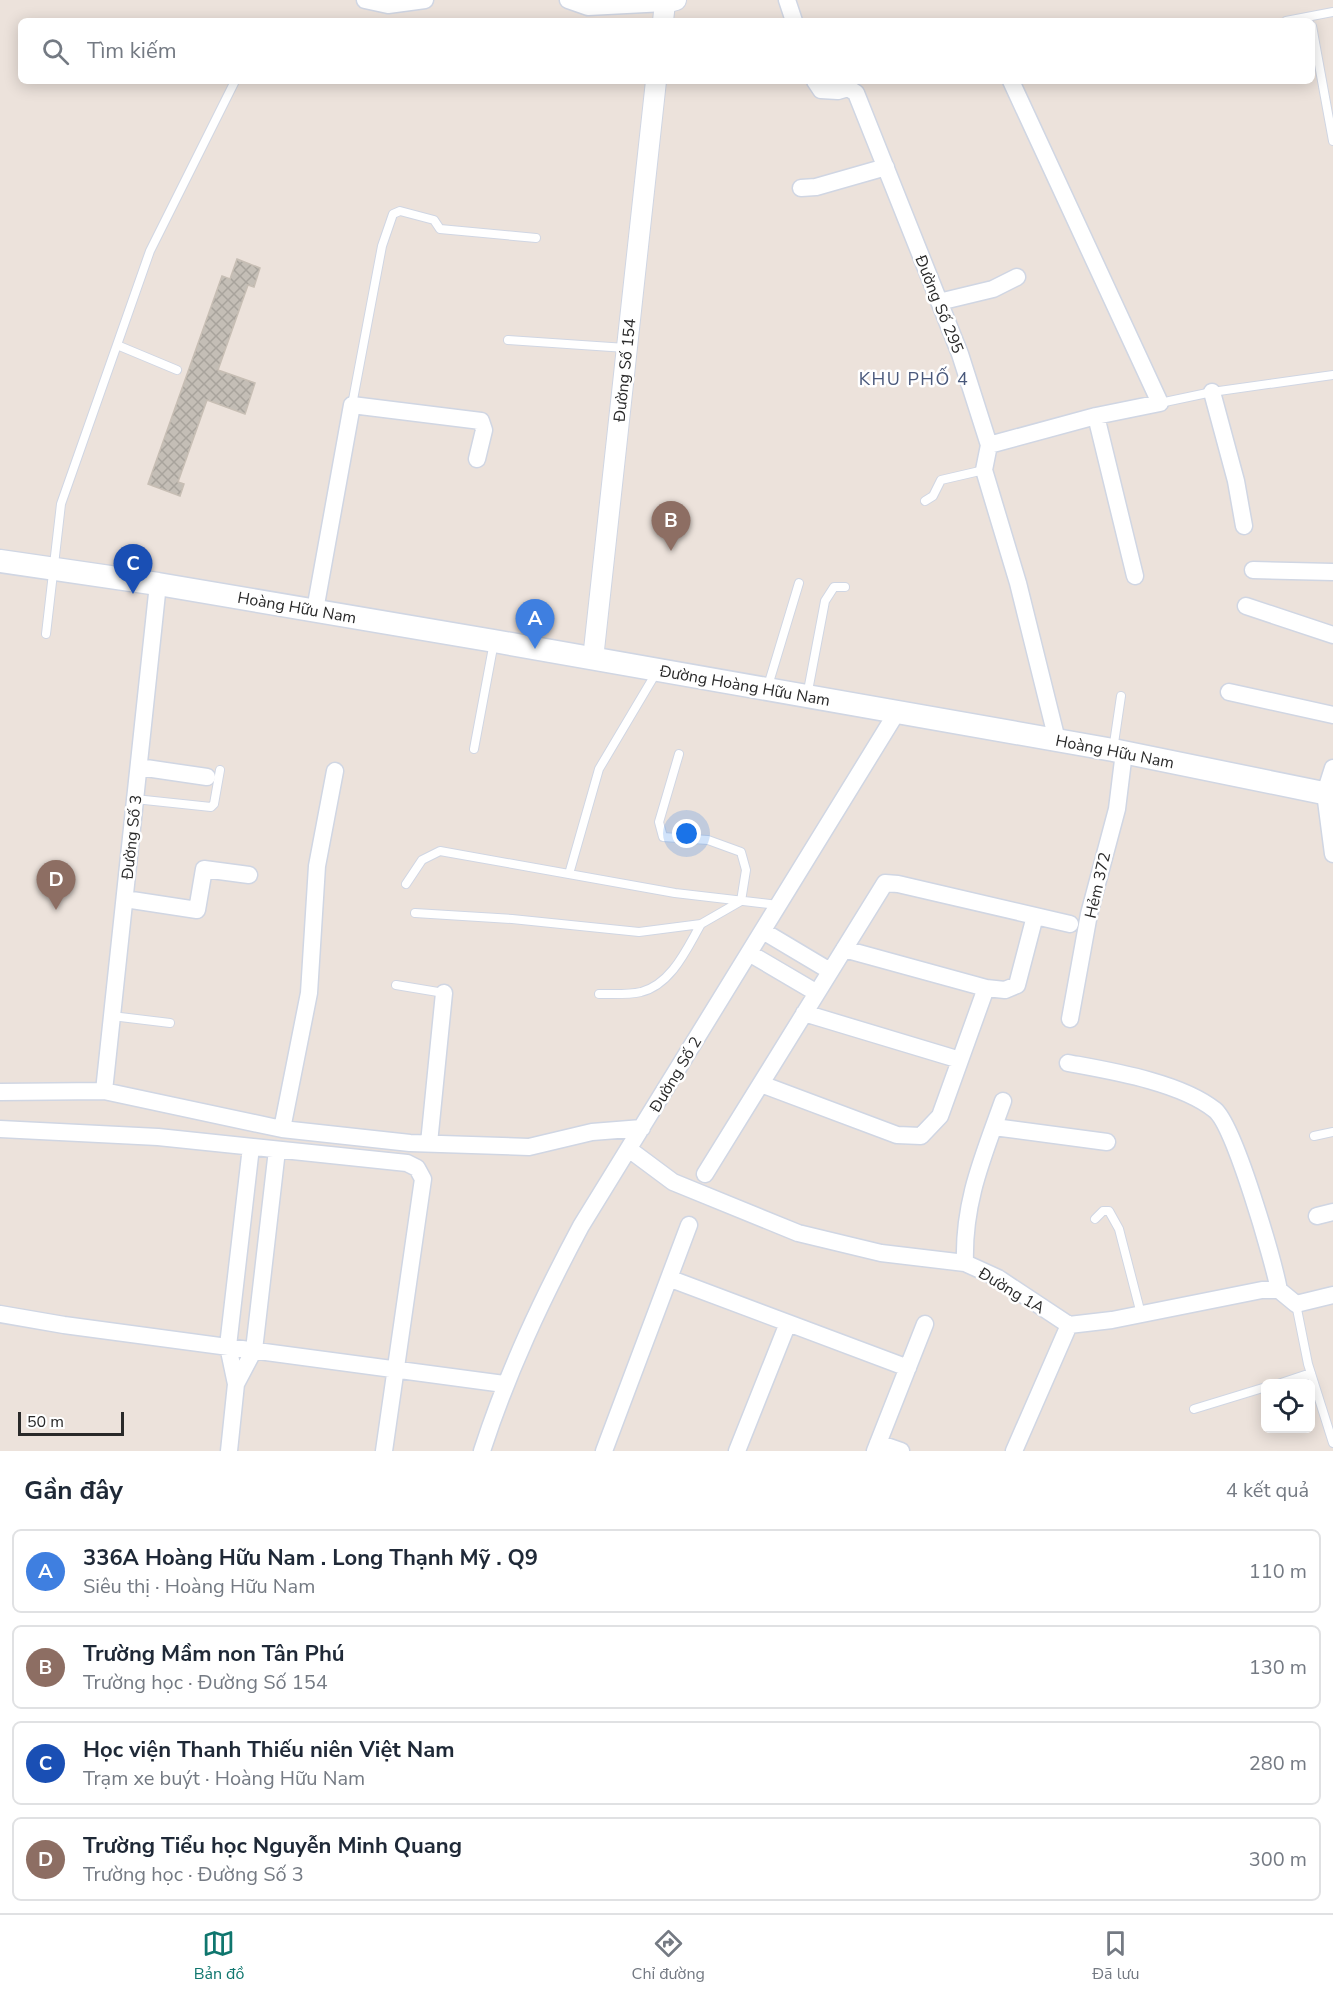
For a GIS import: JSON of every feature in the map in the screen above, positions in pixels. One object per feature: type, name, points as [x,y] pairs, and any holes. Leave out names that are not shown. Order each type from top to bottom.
[{"type":"main road","name":"Hoàng Hữu Nam","points":[[0,561],[54,567],[158,584],[593,659]]},
{"type":"main road","name":"Đường Hoàng Hữu Nam","points":[[593,659],[897,712]]},
{"type":"main road","name":"Hoàng Hữu Nam","points":[[897,712],[1119,751],[1329,794]]},
{"type":"street","points":[[365,0],[388,5],[425,0]]},
{"type":"street","points":[[568,0],[588,7],[668,8]]},
{"type":"street","points":[[787,0],[793,18]]},
{"type":"street","name":"Đường Số 154","points":[[593,659],[656,84]]},
{"type":"street","name":"Đường Số 295","points":[[817,84],[821,90],[838,91],[854,85],[960,354],[989,445],[984,470],[1018,583],[1057,740]]},
{"type":"street","points":[[989,445],[1096,416],[1160,403],[1012,84]]},
{"type":"street","points":[[801,188],[816,187],[886,167]]},
{"type":"street","points":[[939,302],[993,289],[1017,277]]},
{"type":"street","points":[[1212,392],[1236,481],[1244,526]]},
{"type":"street","points":[[315,610],[352,405],[482,422],[484,430],[477,459]]},
{"type":"street","points":[[1096,416],[1136,576]]},
{"type":"street","points":[[1253,570],[1333,572]]},
{"type":"street","name":"Đường Số 3","points":[[104,1091],[158,584]]},
{"type":"street","points":[[1246,606],[1333,635]]},
{"type":"street","points":[[1229,692],[1333,715]]},
{"type":"street","name":"Đường Số 2","points":[[482,1451],[504,1384],[539,1305],[581,1226],[630,1150],[897,712]]},
{"type":"street","name":"Hẻm 372","points":[[1070,1019],[1089,914],[1117,809],[1119,751]]},
{"type":"street","points":[[139,767],[213,773]]},
{"type":"street","points":[[1333,768],[1329,794],[1333,854]]},
{"type":"street","points":[[282,1129],[309,993],[317,866],[335,771]]},
{"type":"street","points":[[125,899],[197,910],[204,869],[249,875]]},
{"type":"street","points":[[705,1174],[830,971],[888,882],[1070,924]]},
{"type":"street","points":[[844,949],[986,988],[1005,990],[1017,985],[1035,916]]},
{"type":"street","points":[[763,931],[830,971]]},
{"type":"street","points":[[749,953],[817,993]]},
{"type":"street","points":[[761,1084],[897,1135],[921,1136],[940,1116],[986,988]]},
{"type":"street","points":[[429,1143],[444,993]]},
{"type":"street","points":[[804,1013],[960,1060]]},
{"type":"street","points":[[1068,1063],[1161,1084],[1216,1111],[1231,1137],[1272,1259],[1279,1290],[1296,1304],[1333,1295]]},
{"type":"street","points":[[0,1092],[104,1091],[282,1129],[429,1143],[529,1147],[592,1132],[642,1128]]},
{"type":"street","points":[[965,1263],[964,1230],[973,1186],[1003,1101]]},
{"type":"street","points":[[994,1126],[1107,1142]]},
{"type":"street","points":[[0,1129],[82,1131],[407,1163],[417,1168],[423,1179],[384,1451]]},
{"type":"street","points":[[229,1451],[236,1384],[228,1346],[251,1147]]},
{"type":"street","points":[[236,1384],[254,1350],[277,1150]]},
{"type":"street","name":"Đường 1A","points":[[630,1150],[673,1182],[798,1233],[881,1253],[965,1263],[998,1278],[1069,1325]]},
{"type":"street","points":[[604,1451],[671,1279],[689,1225]]},
{"type":"street","points":[[671,1279],[908,1368]]},
{"type":"street","points":[[1014,1451],[1069,1325],[1140,1314],[1262,1290],[1279,1290]]},
{"type":"street","points":[[0,1314],[64,1325],[504,1384]]},
{"type":"street","points":[[737,1451],[788,1323]]},
{"type":"street","points":[[901,1451],[877,1447],[925,1324]]},
{"type":"lane","points":[[1315,19],[1333,12]]},
{"type":"lane","points":[[1315,43],[1333,141]]},
{"type":"lane","points":[[46,634],[61,504],[150,251],[234,84]]},
{"type":"lane","points":[[352,405],[382,246],[393,214],[399,211],[434,220],[440,229],[536,238]]},
{"type":"lane","points":[[508,340],[627,348]]},
{"type":"lane","points":[[117,345],[177,370]]},
{"type":"lane","points":[[1160,403],[1212,392],[1333,375]]},
{"type":"lane","points":[[925,501],[933,496],[941,480],[984,470]]},
{"type":"lane","points":[[767,689],[799,584]]},
{"type":"lane","points":[[807,696],[825,600],[834,587],[845,586]]},
{"type":"lane","points":[[474,749],[494,641]]},
{"type":"lane","points":[[569,874],[596,776],[658,670]]},
{"type":"lane","points":[[1119,751],[1121,696]]},
{"type":"lane","points":[[679,754],[659,822],[663,837],[708,840],[741,852],[746,870],[741,901]]},
{"type":"lane","points":[[135,799],[211,807],[214,804],[213,773]]},
{"type":"lane","points":[[406,884],[422,860],[440,851],[675,893],[778,905]]},
{"type":"lane","points":[[415,913],[512,919],[639,932],[701,924],[741,901]]},
{"type":"lane","points":[[599,994],[642,992],[666,977],[680,960],[701,924]]},
{"type":"lane","points":[[396,985],[444,993]]},
{"type":"lane","points":[[112,1016],[170,1023]]},
{"type":"lane","points":[[1314,1136],[1333,1132]]},
{"type":"lane","points":[[1095,1219],[1102,1211],[1109,1211],[1119,1229],[1140,1314]]},
{"type":"lane","points":[[1296,1304],[1311,1374],[1333,1443]]},
{"type":"lane","points":[[1293,1379],[1311,1374]]},
{"type":"lane","points":[[1194,1409],[1261,1389]]},
{"type":"building","points":[[237,259],[260,268],[254,287],[248,285],[218,370],[255,383],[245,414],[207,400],[178,482],[184,484],[180,496],[148,484],[222,276],[230,279]]},
{"type":"place","name":"Trường Mầm non Tân Phú","points":[[671,551]]},
{"type":"place","name":"Học viện Thanh Thiếu niên Việt Nam","points":[[133,594]]},
{"type":"place","name":"336A Hoàng Hữu Nam . Long Thạnh Mỹ . Q9","points":[[535,649]]},
{"type":"place","name":"Trường Tiểu học Nguyễn Minh Quang","points":[[56,910]]},
{"type":"district","name":"KHU PHỐ 4","points":[[914,379]]}]
